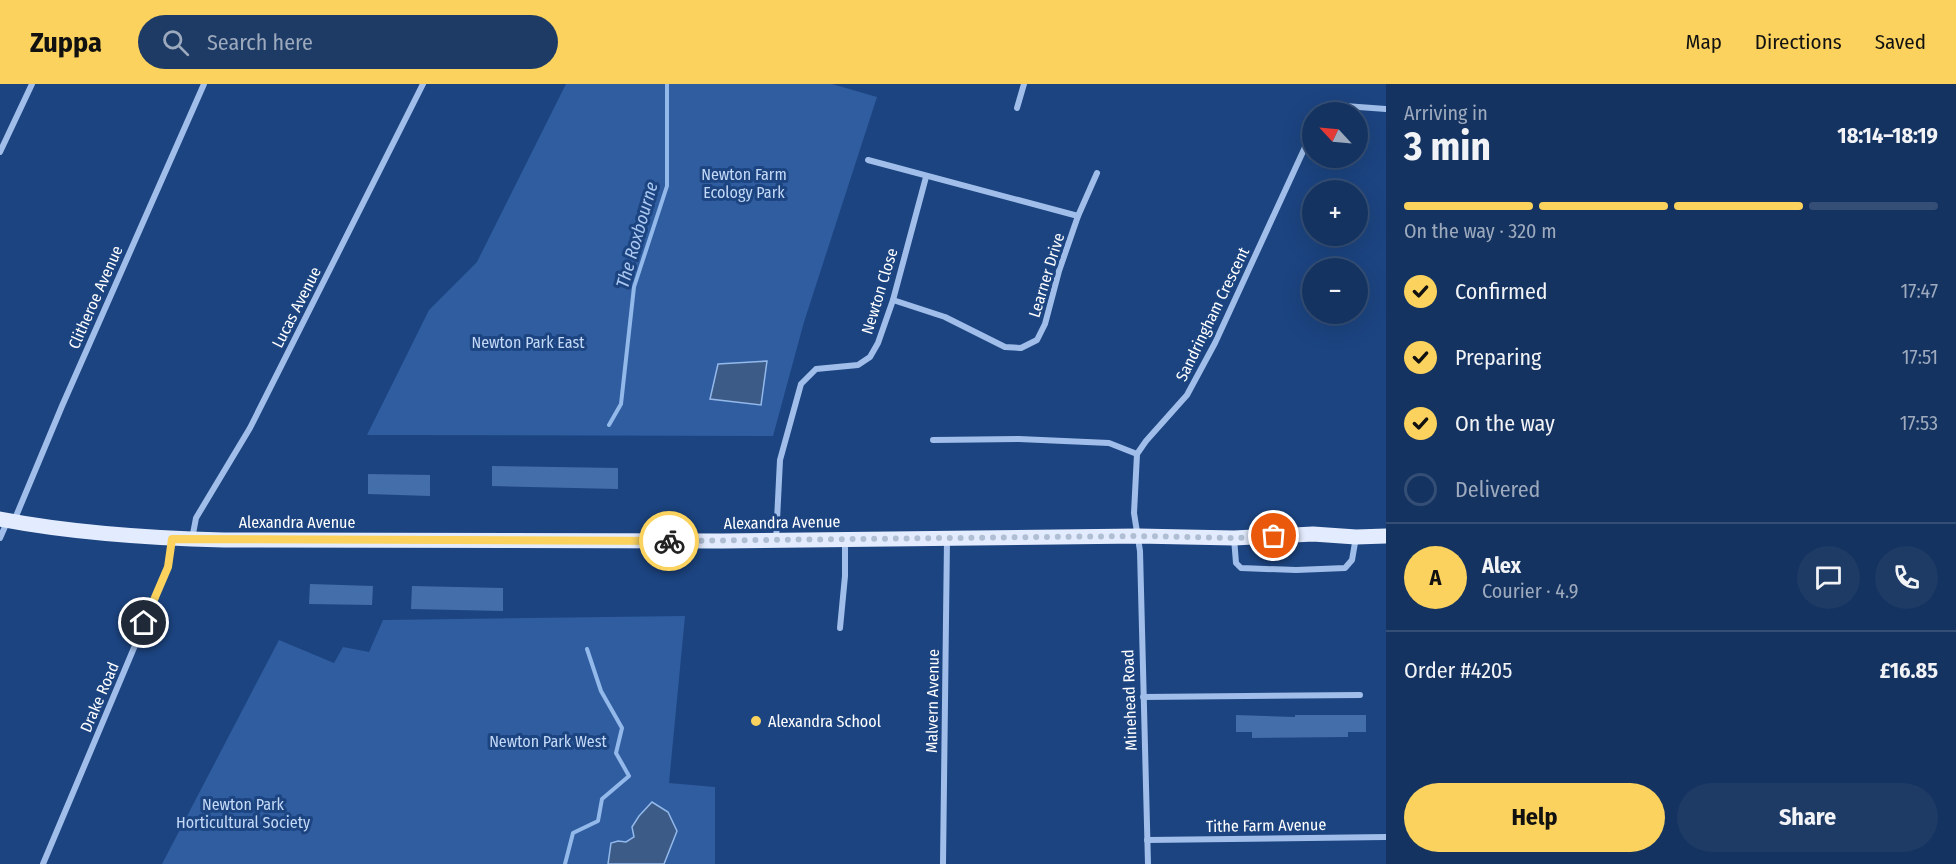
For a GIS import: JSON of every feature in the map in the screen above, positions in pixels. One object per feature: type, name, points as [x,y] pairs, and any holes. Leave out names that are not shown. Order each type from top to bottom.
[{"type":"main road","name":"Alexandra Avenue","points":[[7,520],[64,530],[172,539],[776,540],[1138,536],[1234,538],[1313,534],[1356,537],[1386,536]]},
{"type":"street","points":[[0,152],[32,84]]},
{"type":"street","name":"Clitheroe Avenue","points":[[0,538],[62,406],[204,84]]},
{"type":"street","name":"Lucas Avenue","points":[[192,539],[196,518],[250,428],[423,84]]},
{"type":"street","points":[[1017,108],[1024,84]]},
{"type":"street","points":[[1368,108],[1386,109]]},
{"type":"street","name":"Sandringham Crescent","points":[[1137,454],[1187,394],[1198,374],[1215,343],[1302,154]]},
{"type":"street","points":[[868,160],[1078,216]]},
{"type":"street","name":"Learner Drive","points":[[893,300],[945,316],[1005,347],[1021,348],[1037,340],[1046,324],[1059,271],[1078,216],[1097,173]]},
{"type":"street","name":"Newton Close","points":[[776,540],[780,460],[801,384],[816,369],[858,365],[870,357],[878,343],[893,300],[926,177]]},
{"type":"street","points":[[933,440],[1019,439],[1109,443],[1137,454],[1134,513],[1138,536]]},
{"type":"street","name":"Minehead Road","points":[[1138,536],[1148,864]]},
{"type":"street","points":[[1234,538],[1236,563],[1240,568],[1296,570],[1345,568],[1352,560],[1356,537]]},
{"type":"street","points":[[840,628],[845,538]]},
{"type":"street","name":"Drake Road","points":[[43,864],[166,572],[172,539]]},
{"type":"street","name":"Malvern Avenue","points":[[943,864],[947,539]]},
{"type":"street","points":[[1143,697],[1360,695]]},
{"type":"street","name":"Tithe Farm Avenue","points":[[1147,840],[1386,837]]},
{"type":"green space","points":[[566,84],[832,84],[877,97],[804,322],[773,436],[367,435],[429,310],[477,262]]},
{"type":"green space","name":"Newton Park West","points":[[685,616],[669,783],[715,787],[715,864],[162,864],[279,640],[334,663],[343,647],[369,652],[383,620]]},
{"type":"shaded area","points":[[767,361],[761,405],[710,399],[718,364]]},
{"type":"shaded area","points":[[652,802],[668,812],[677,831],[664,864],[608,864],[611,843],[626,842],[634,837],[632,827]]},
{"type":"building","points":[[492,466],[618,468],[618,489],[492,486]]},
{"type":"building","points":[[368,474],[430,475],[430,496],[368,494]]},
{"type":"building","points":[[310,584],[373,586],[372,605],[309,604]]},
{"type":"building","points":[[412,586],[503,588],[503,611],[411,609]]},
{"type":"building","points":[[1236,715],[1295,717],[1295,715],[1366,715],[1366,732],[1348,732],[1348,737],[1252,738],[1252,732],[1236,732]]},
{"type":"waterway","name":"The Roxbourne","points":[[609,425],[621,404],[634,287],[667,186],[667,84]]},
{"type":"waterway","name":"The Roxbourne","points":[[565,864],[573,833],[598,821],[602,799],[629,776],[616,753],[622,728],[601,691],[587,649]]},
{"type":"way so far","points":[[669,541],[1274,536]]},
{"type":"place","name":"Alexandra School","points":[[756,721]]},
{"type":"route","points":[[144,623],[168,567],[172,539],[669,541]]},
{"type":"park label","name":"Newton Farm Ecology Park","points":[[744,183]]},
{"type":"park label","name":"Newton Park East","points":[[528,342]]},
{"type":"park label","name":"Newton Park Horticultural Society","points":[[243,813]]}]
